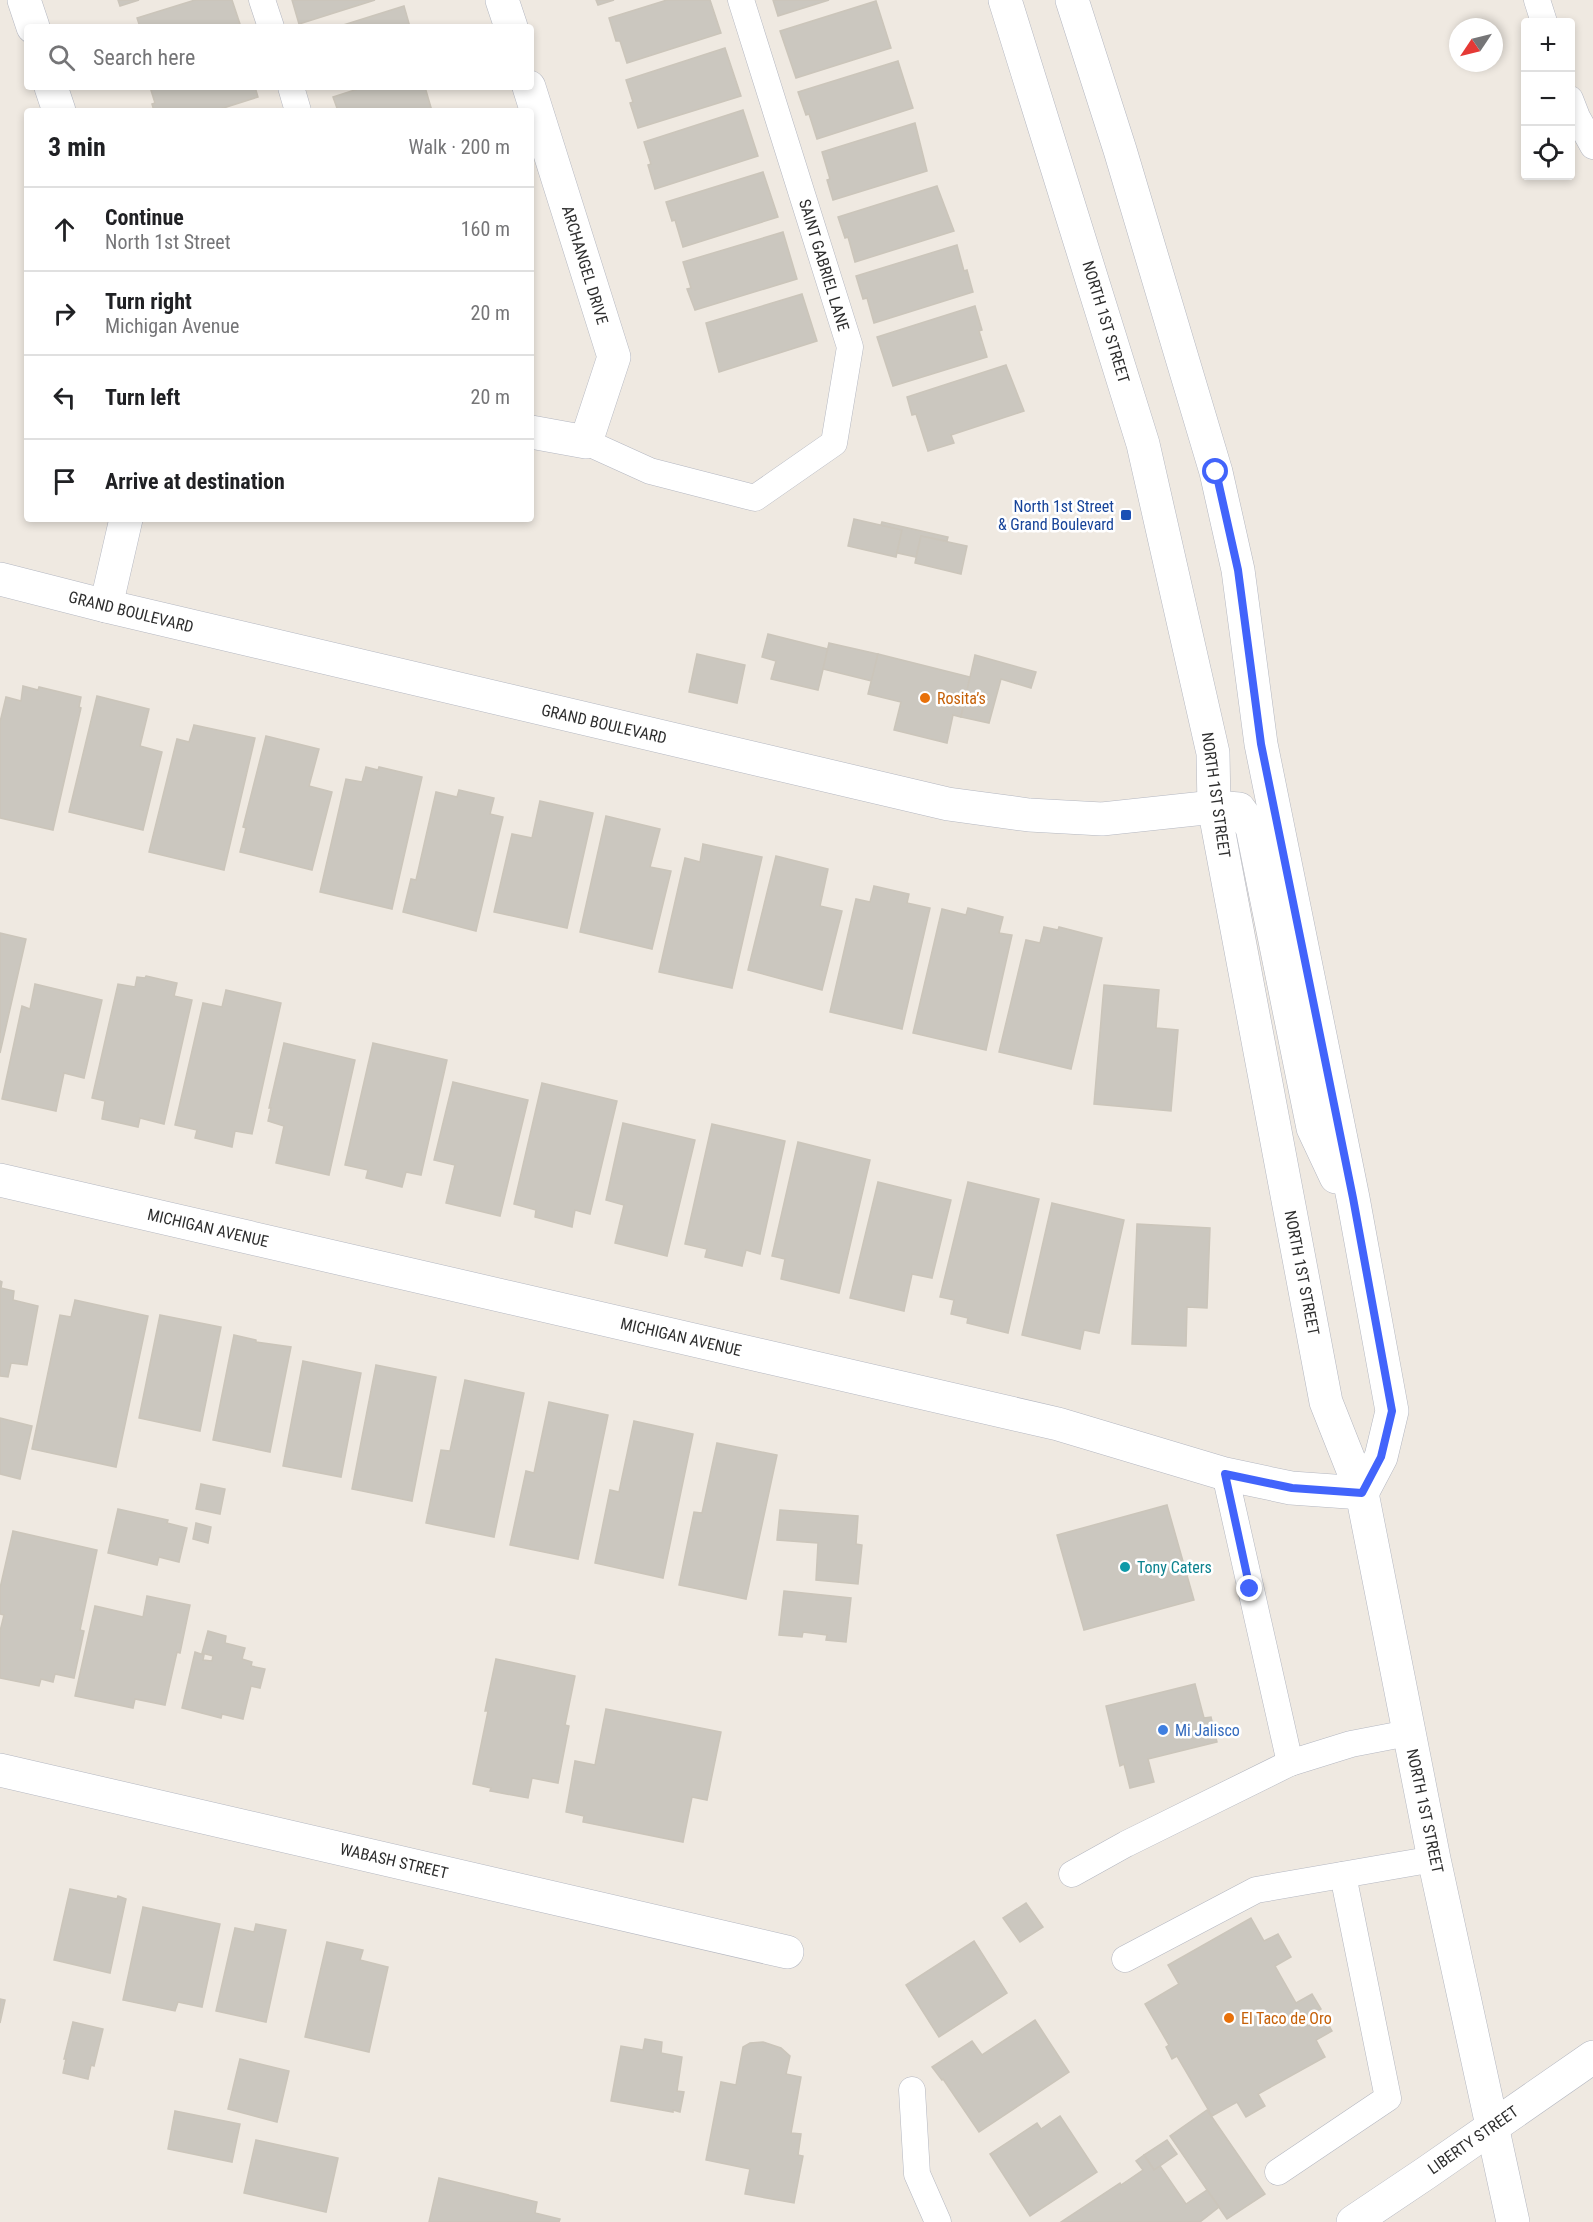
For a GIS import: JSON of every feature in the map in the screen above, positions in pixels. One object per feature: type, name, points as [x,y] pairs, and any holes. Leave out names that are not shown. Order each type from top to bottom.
[{"type":"street","points":[[24,0],[32,24]]},
{"type":"street","points":[[502,0],[510,24]]},
{"type":"street","name":"NORTH 1ST STREET","points":[[1005,0],[1143,444],[1213,753],[1214,807],[1326,1402],[1362,1493],[1434,1859],[1513,2222]]},
{"type":"street","points":[[1072,0],[1120,150],[1216,472],[1238,570],[1261,744],[1353,1198],[1392,1411],[1381,1457],[1362,1493]]},
{"type":"street","points":[[52,90],[58,108]]},
{"type":"street","name":"ARCHANGEL DRIVE","points":[[530,90],[614,357],[586,442]]},
{"type":"street","points":[[534,433],[586,442]]},
{"type":"street","points":[[106,606],[125,522]]},
{"type":"street","name":"GRAND BOULEVARD","points":[[0,579],[948,804],[1029,815],[1102,819],[1214,807],[1239,809],[1252,827],[1313,1128],[1338,1182],[1353,1198]]},
{"type":"street","name":"MICHIGAN AVENUE","points":[[0,1180],[1058,1424],[1225,1474],[1292,1488],[1362,1493]]},
{"type":"street","name":"WABASH STREET","points":[[0,1770],[787,1952]]},
{"type":"street","name":"LIBERTY STREET","points":[[1353,2222],[1593,2057]]},
{"type":"lane","points":[[262,0],[270,24]]},
{"type":"lane","name":"SAINT GABRIEL LANE","points":[[586,442],[651,471],[755,498],[834,443],[850,347],[741,0]]},
{"type":"lane","points":[[1537,0],[1543,18]]},
{"type":"lane","points":[[292,90],[297,108]]},
{"type":"lane","points":[[1575,112],[1593,146]]},
{"type":"lane","points":[[1225,1474],[1290,1763]]},
{"type":"lane","points":[[1072,1874],[1126,1844],[1290,1763],[1351,1744],[1408,1732]]},
{"type":"lane","points":[[1125,1959],[1256,1890],[1434,1859]]},
{"type":"lane","points":[[1278,2172],[1388,2098],[1343,1875]]},
{"type":"lane","points":[[912,2090],[917,2174],[938,2222]]},
{"type":"building","points":[[118,0],[139,0],[120,6]]},
{"type":"building","points":[[195,0],[232,0],[240,24],[139,24],[137,18]]},
{"type":"building","points":[[292,0],[375,0],[299,24]]},
{"type":"building","points":[[596,0],[614,0],[598,5]]},
{"type":"building","points":[[667,0],[710,0],[721,33],[627,63],[620,41],[616,41],[609,18]]},
{"type":"building","points":[[773,0],[829,0],[778,16]]},
{"type":"building","points":[[876,1],[891,48],[796,78],[780,31]]},
{"type":"building","points":[[404,6],[409,24],[347,24]]},
{"type":"building","points":[[725,48],[741,96],[638,128],[626,80]]},
{"type":"building","points":[[898,61],[913,108],[817,139],[809,114],[806,115],[798,92]]},
{"type":"building","points":[[151,90],[256,90],[258,97],[223,108],[153,108],[152,104],[155,103]]},
{"type":"building","points":[[355,90],[426,90],[431,108],[337,108],[333,97]]},
{"type":"building","points":[[743,110],[758,156],[655,189],[648,165],[651,164],[644,142]]},
{"type":"building","points":[[915,123],[927,171],[833,200],[822,152]]},
{"type":"building","points":[[763,172],[778,217],[683,247],[675,220],[672,221],[666,202]]},
{"type":"building","points":[[937,186],[954,231],[855,262],[848,237],[845,238],[838,217]]},
{"type":"building","points":[[783,232],[797,279],[695,310],[687,289],[691,288],[683,262]]},
{"type":"building","points":[[957,245],[973,292],[874,323],[867,298],[863,299],[856,276]]},
{"type":"building","points":[[802,294],[817,341],[719,372],[706,323]]},
{"type":"building","points":[[975,306],[982,330],[979,331],[987,357],[893,386],[877,337]]},
{"type":"building","points":[[1006,365],[1024,411],[951,435],[954,443],[928,451],[916,414],[912,415],[907,397]]},
{"type":"building","points":[[854,519],[902,530],[896,557],[848,546]]},
{"type":"building","points":[[882,522],[948,537],[947,541],[921,536],[916,557],[897,553],[902,530],[881,525]]},
{"type":"building","points":[[921,536],[967,546],[961,574],[915,563]]},
{"type":"building","points":[[768,634],[828,649],[818,690],[771,679],[776,661],[762,657]]},
{"type":"building","points":[[829,643],[878,654],[872,681],[823,669]]},
{"type":"building","points":[[697,654],[745,665],[737,703],[689,692]]},
{"type":"building","name":"Rosita’s","points":[[878,654],[970,677],[961,717],[953,715],[947,743],[894,730],[901,702],[868,694]]},
{"type":"building","points":[[975,655],[1036,672],[1031,688],[1001,679],[989,723],[961,717]]},
{"type":"building","points":[[23,686],[38,690],[39,687],[81,697],[79,707],[81,708],[53,830],[0,818],[0,722],[6,697],[21,701]]},
{"type":"building","points":[[97,696],[149,709],[140,746],[162,752],[143,830],[69,812]]},
{"type":"building","points":[[194,725],[255,738],[224,870],[149,852],[177,739],[189,742]]},
{"type":"building","points":[[266,736],[319,749],[309,786],[332,792],[312,870],[240,852],[246,828],[243,827]]},
{"type":"building","points":[[366,767],[378,770],[379,767],[422,777],[392,909],[320,892],[346,779],[362,782]]},
{"type":"building","points":[[459,790],[494,798],[490,814],[503,817],[476,931],[403,912],[411,879],[416,880],[436,792],[457,797]]},
{"type":"building","points":[[540,801],[593,813],[567,928],[494,912],[512,834],[532,838]]},
{"type":"building","points":[[606,816],[660,829],[650,867],[671,871],[652,949],[580,932]]},
{"type":"building","points":[[703,844],[762,857],[732,988],[659,972],[685,858],[700,862]]},
{"type":"building","points":[[776,856],[828,869],[820,906],[842,911],[822,990],[748,970]]},
{"type":"building","points":[[874,886],[909,894],[907,903],[930,908],[902,1029],[830,1012],[856,899],[870,902]]},
{"type":"building","points":[[968,908],[1003,917],[999,933],[1012,935],[986,1050],[913,1033],[942,909],[966,915]]},
{"type":"building","points":[[1044,927],[1058,930],[1059,927],[1102,938],[1071,1069],[999,1052],[1026,940],[1040,943]]},
{"type":"building","points":[[0,933],[26,939],[0,1053]]},
{"type":"building","points":[[146,976],[177,983],[174,996],[192,1000],[164,1124],[140,1118],[138,1127],[102,1119],[105,1101],[92,1098],[118,984],[135,987],[137,977],[145,978]]},
{"type":"building","points":[[35,984],[102,1000],[84,1078],[64,1073],[56,1111],[2,1099],[22,1006],[30,1009]]},
{"type":"building","points":[[1104,985],[1159,990],[1156,1028],[1178,1030],[1171,1111],[1094,1104]]},
{"type":"building","points":[[226,990],[281,1003],[252,1134],[235,1131],[232,1147],[195,1138],[197,1130],[175,1125],[203,1003],[222,1007]]},
{"type":"building","points":[[284,1043],[355,1060],[329,1175],[276,1163],[284,1126],[268,1121]]},
{"type":"building","points":[[373,1043],[447,1060],[421,1175],[406,1172],[402,1187],[366,1178],[368,1170],[345,1165]]},
{"type":"building","points":[[453,1082],[528,1100],[500,1216],[446,1203],[455,1165],[434,1160]]},
{"type":"building","points":[[542,1083],[617,1101],[590,1214],[575,1210],[572,1227],[535,1217],[536,1210],[514,1204]]},
{"type":"building","points":[[623,1123],[695,1140],[667,1256],[615,1243],[624,1205],[606,1200]]},
{"type":"building","points":[[712,1124],[785,1141],[760,1254],[746,1250],[742,1266],[705,1257],[707,1249],[685,1244]]},
{"type":"building","points":[[798,1142],[870,1160],[839,1293],[781,1279],[785,1259],[772,1256]]},
{"type":"building","points":[[878,1182],[951,1200],[932,1278],[912,1274],[904,1311],[850,1298]]},
{"type":"building","points":[[968,1182],[1039,1199],[1008,1333],[967,1323],[968,1318],[951,1314],[954,1300],[940,1297]]},
{"type":"building","points":[[1052,1203],[1124,1220],[1099,1333],[1084,1330],[1080,1349],[1022,1335]]},
{"type":"building","points":[[1137,1224],[1210,1228],[1207,1308],[1187,1307],[1186,1346],[1132,1344]]},
{"type":"building","points":[[0,1281],[2,1282],[1,1288],[14,1291],[13,1300],[38,1306],[27,1365],[11,1363],[8,1377],[0,1376]]},
{"type":"building","points":[[75,1300],[148,1316],[116,1467],[32,1449],[60,1315],[71,1317]]},
{"type":"building","points":[[160,1315],[221,1327],[200,1431],[139,1418]]},
{"type":"building","points":[[234,1335],[256,1340],[256,1342],[291,1347],[270,1452],[213,1440]]},
{"type":"building","points":[[303,1361],[361,1373],[341,1477],[283,1466]]},
{"type":"building","points":[[376,1365],[436,1377],[412,1501],[352,1489]]},
{"type":"building","points":[[465,1380],[524,1393],[494,1537],[426,1523],[441,1450],[450,1451]]},
{"type":"building","points":[[549,1402],[608,1415],[578,1559],[510,1545],[526,1471],[534,1473]]},
{"type":"building","points":[[0,1418],[32,1426],[20,1479],[0,1474]]},
{"type":"building","points":[[634,1421],[693,1434],[663,1578],[595,1563],[610,1490],[619,1492]]},
{"type":"building","points":[[717,1443],[777,1455],[746,1599],[679,1585],[694,1512],[702,1513]]},
{"type":"building","points":[[201,1484],[225,1489],[220,1514],[196,1509]]},
{"type":"building","name":"Tony Caters","points":[[1167,1505],[1194,1600],[1084,1630],[1057,1535]]},
{"type":"building","points":[[118,1509],[168,1520],[167,1523],[187,1528],[179,1562],[159,1557],[157,1565],[108,1553]]},
{"type":"building","points":[[780,1510],[858,1516],[856,1544],[862,1545],[858,1584],[816,1580],[818,1543],[777,1540]]},
{"type":"building","points":[[196,1523],[211,1527],[208,1543],[193,1539]]},
{"type":"building","points":[[13,1531],[97,1550],[80,1630],[84,1631],[74,1678],[55,1674],[53,1682],[41,1679],[39,1686],[0,1678],[0,1631],[4,1615],[0,1614],[0,1588]]},
{"type":"building","points":[[784,1591],[851,1598],[846,1642],[826,1640],[827,1635],[803,1632],[802,1637],[779,1635]]},
{"type":"building","points":[[147,1596],[190,1605],[180,1653],[177,1652],[165,1705],[135,1699],[133,1708],[75,1696],[95,1606],[143,1617]]},
{"type":"building","points":[[208,1631],[226,1636],[225,1643],[245,1648],[242,1659],[252,1662],[251,1666],[265,1669],[260,1688],[251,1686],[243,1719],[222,1714],[221,1718],[182,1708],[195,1652],[204,1655],[203,1660],[212,1661],[213,1656],[202,1653]]},
{"type":"building","points":[[496,1659],[575,1676],[565,1725],[569,1726],[558,1783],[532,1778],[528,1798],[490,1791],[491,1788],[473,1784]]},
{"type":"building","name":"Mi Jalisco","points":[[1195,1684],[1204,1718],[1211,1717],[1217,1742],[1148,1759],[1154,1782],[1130,1788],[1124,1764],[1120,1766],[1106,1706]]},
{"type":"building","points":[[606,1709],[721,1732],[707,1800],[692,1797],[683,1842],[583,1822],[584,1816],[566,1812],[575,1761],[595,1765]]},
{"type":"building","points":[[70,1889],[126,1899],[110,1973],[54,1960]]},
{"type":"building","points":[[1026,1903],[1043,1927],[1020,1942],[1003,1918]]},
{"type":"building","points":[[143,1907],[220,1924],[202,2007],[178,2002],[175,2011],[123,2000]]},
{"type":"building","name":"El Taco de Oro","points":[[1251,1918],[1264,1941],[1278,1934],[1291,1957],[1275,1966],[1296,2003],[1312,1994],[1321,2009],[1304,2019],[1308,2026],[1324,2017],[1332,2031],[1316,2040],[1325,2057],[1258,2094],[1265,2106],[1246,2117],[1237,2102],[1212,2116],[1177,2056],[1172,2059],[1166,2047],[1169,2045],[1145,2004],[1179,1984],[1168,1965]]},
{"type":"building","points":[[256,1924],[286,1930],[266,2022],[216,2011],[235,1928],[254,1932]]},
{"type":"building","points":[[974,1941],[1007,1993],[939,2037],[906,1985]]},
{"type":"building","points":[[327,1942],[363,1950],[360,1960],[388,1967],[369,2052],[305,2037]]},
{"type":"building","points":[[0,1999],[5,2000],[0,2023]]},
{"type":"building","points":[[1035,2020],[1069,2072],[979,2132],[943,2079],[932,2067],[972,2041],[982,2055]]},
{"type":"building","points":[[73,2022],[103,2029],[94,2066],[91,2065],[88,2079],[63,2073]]},
{"type":"building","points":[[645,2039],[662,2042],[661,2053],[682,2057],[677,2091],[684,2092],[680,2112],[611,2101],[621,2046],[643,2050]]},
{"type":"building","points":[[763,2042],[781,2048],[790,2056],[786,2074],[801,2077],[791,2133],[801,2134],[798,2155],[803,2156],[794,2203],[745,2194],[750,2169],[706,2160],[721,2082],[736,2085],[743,2047],[750,2043]]},
{"type":"building","points":[[240,2059],[289,2071],[277,2122],[228,2109]]},
{"type":"building","points":[[1207,2110],[1265,2194],[1227,2219],[1170,2136]]},
{"type":"building","points":[[175,2111],[240,2124],[232,2162],[168,2149]]},
{"type":"building","points":[[1060,2116],[1097,2172],[1030,2216],[990,2154],[1037,2123],[1041,2129]]},
{"type":"building","points":[[256,2140],[338,2158],[326,2212],[244,2193]]},
{"type":"building","points":[[1167,2140],[1177,2154],[1154,2170],[1144,2155]]},
{"type":"building","points":[[1144,2155],[1154,2170],[1160,2166],[1186,2204],[1207,2190],[1219,2207],[1200,2222],[1061,2222],[1143,2170],[1136,2161]]},
{"type":"building","points":[[439,2178],[537,2202],[535,2213],[560,2219],[559,2222],[429,2222]]},
{"type":"place","name":"North 1st Street & Grand Boulevard","points":[[1126,515]]},
{"type":"place","name":"Rosita’s","points":[[925,698]]},
{"type":"place","name":"Tony Caters","points":[[1125,1567]]},
{"type":"place","name":"Mi Jalisco","points":[[1163,1730]]},
{"type":"place","name":"El Taco de Oro","points":[[1229,2018]]},
{"type":"route","points":[[1216,472],[1238,570],[1261,744],[1353,1198],[1392,1411],[1381,1457],[1362,1493],[1292,1488],[1225,1474],[1250,1589]]}]
